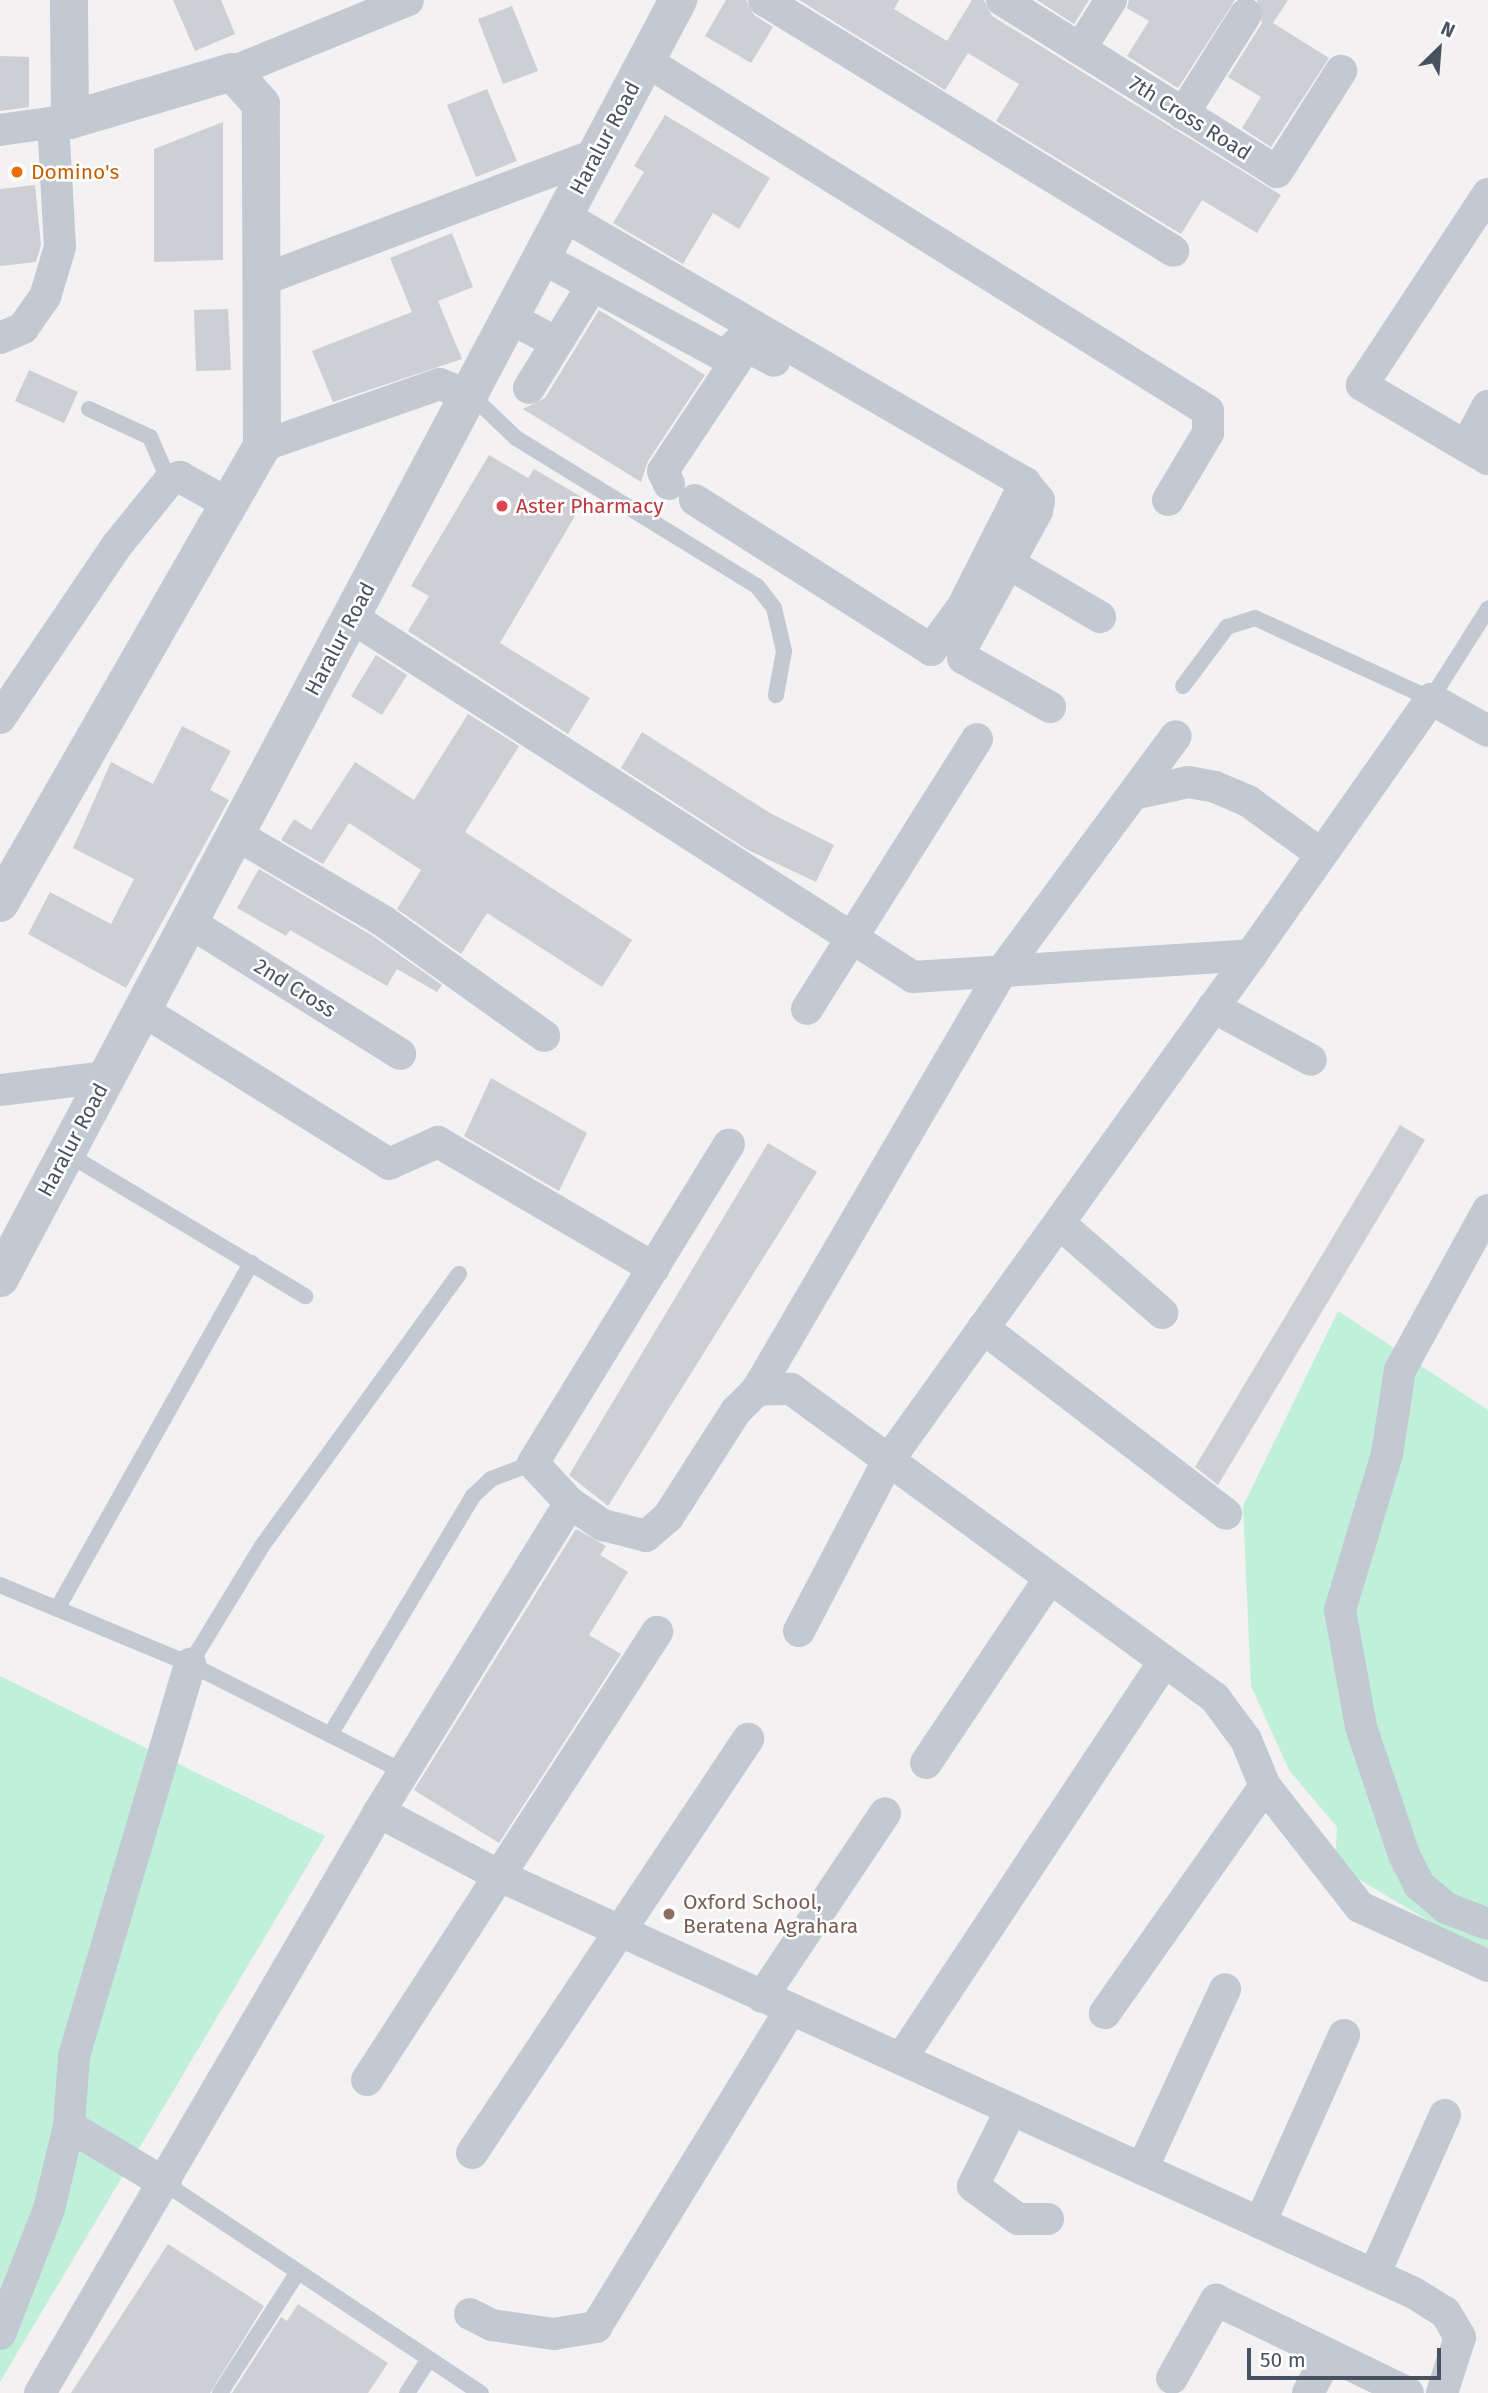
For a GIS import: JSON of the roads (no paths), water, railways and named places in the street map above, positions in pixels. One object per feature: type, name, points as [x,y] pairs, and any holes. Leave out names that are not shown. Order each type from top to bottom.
[{"type":"street","points":[[0,338],[23,328],[45,297],[60,247],[62,121],[69,0]]},
{"type":"street","points":[[0,130],[62,121],[232,72],[408,0]]},
{"type":"street","name":"Haralur Road","points":[[0,1278],[351,617],[473,397],[510,318],[678,0]]},
{"type":"street","points":[[764,0],[1173,251]]},
{"type":"street","name":"7th Cross Road","points":[[1002,0],[1277,172],[1341,71]]},
{"type":"street","points":[[1080,49],[1111,0]]},
{"type":"street","points":[[1183,114],[1246,14]]},
{"type":"street","points":[[646,61],[1208,411],[1208,433],[1168,500]]},
{"type":"street","points":[[0,903],[11,858],[262,446],[261,104],[232,72]]},
{"type":"street","points":[[262,280],[597,154]]},
{"type":"street","points":[[1483,457],[1362,384],[1488,194]]},
{"type":"street","points":[[564,216],[1022,491]]},
{"type":"street","points":[[542,258],[724,356],[736,343],[746,346],[1039,500],[1037,511],[1013,566],[963,646],[963,658],[1050,707]]},
{"type":"street","points":[[528,388],[592,286]]},
{"type":"street","points":[[510,318],[557,343]]},
{"type":"street","points":[[746,346],[663,471],[682,492],[931,650],[963,606],[1022,491]]},
{"type":"street","points":[[262,446],[440,384],[473,397]]},
{"type":"street","points":[[1483,457],[1469,441],[1488,406]]},
{"type":"street","points":[[0,718],[118,544],[169,481],[180,477],[227,503]]},
{"type":"street","points":[[1013,566],[1100,617]]},
{"type":"street","points":[[351,617],[852,932],[913,977],[1251,955]]},
{"type":"street","points":[[799,1631],[888,1461],[1431,699],[1488,732]]},
{"type":"street","points":[[729,1144],[533,1463],[570,1503],[603,1525],[646,1536],[668,1517],[736,1411],[757,1390],[1002,971],[1176,736]]},
{"type":"street","points":[[807,1009],[852,932],[977,738]]},
{"type":"street","points":[[1134,794],[1188,782],[1215,787],[1248,801],[1321,854]]},
{"type":"street","points":[[235,834],[393,928],[544,1036]]},
{"type":"street","name":"2nd Cross","points":[[189,922],[400,1054]]},
{"type":"street","points":[[1213,1007],[1311,1060]]},
{"type":"street","points":[[142,1010],[390,1164],[439,1142],[654,1268]]},
{"type":"street","points":[[0,1090],[106,1077]]},
{"type":"street","points":[[1488,1210],[1400,1370],[1387,1454],[1340,1610],[1361,1727],[1404,1855],[1419,1885],[1446,1908],[1488,1924]]},
{"type":"street","points":[[1059,1223],[1162,1312]]},
{"type":"street","points":[[984,1328],[1226,1514]]},
{"type":"street","points":[[757,1390],[790,1390],[1215,1698],[1246,1740],[1265,1786],[1360,1907],[1488,1966]]},
{"type":"street","points":[[40,2393],[166,2184],[379,1812],[406,1773],[570,1503]]},
{"type":"street","points":[[926,1763],[1049,1579]]},
{"type":"street","points":[[367,2080],[502,1877],[657,1632]]},
{"type":"street","points":[[901,2059],[1164,1662]]},
{"type":"street","points":[[0,2334],[49,2210],[69,2126],[74,2056],[190,1664]]},
{"type":"street","points":[[472,2152],[748,1739]]},
{"type":"street","points":[[1105,2013],[1265,1786]]},
{"type":"street","points":[[379,1812],[502,1877],[1374,2275],[1445,2312],[1460,2337],[1442,2393]]},
{"type":"street","points":[[470,2314],[492,2325],[554,2334],[596,2327],[886,1813]]},
{"type":"street","points":[[1142,2169],[1225,1989]]},
{"type":"street","points":[[1260,2223],[1344,2035]]},
{"type":"street","points":[[1011,2110],[973,2186],[1018,2219],[1048,2219]]},
{"type":"street","points":[[1374,2275],[1445,2115]]},
{"type":"street","points":[[69,2126],[166,2184]]},
{"type":"street","points":[[1172,2378],[1216,2300],[1408,2393]]},
{"type":"street","points":[[1308,2393],[1328,2355]]},
{"type":"lane","points":[[473,397],[516,438],[757,586],[774,608],[784,651],[776,695]]},
{"type":"lane","points":[[89,409],[150,437],[169,481]]},
{"type":"lane","points":[[1183,686],[1227,627],[1255,618],[1431,699],[1488,609]]},
{"type":"lane","points":[[66,1153],[305,1296]]},
{"type":"lane","points":[[57,1609],[251,1263]]},
{"type":"lane","points":[[190,1664],[262,1546],[459,1275]]},
{"type":"lane","points":[[330,1735],[473,1496],[491,1479],[533,1463]]},
{"type":"lane","points":[[0,1585],[190,1664],[406,1773]]},
{"type":"lane","points":[[166,2184],[481,2393]]},
{"type":"lane","points":[[220,2393],[298,2272]]},
{"type":"lane","points":[[407,2393],[429,2359]]},
{"type":"place","name":"Domino's","points":[[17,172]]},
{"type":"place","name":"Aster Pharmacy","points":[[502,506]]},
{"type":"place","name":"Oxford School, Beratena Agrahara","points":[[669,1914]]}]
